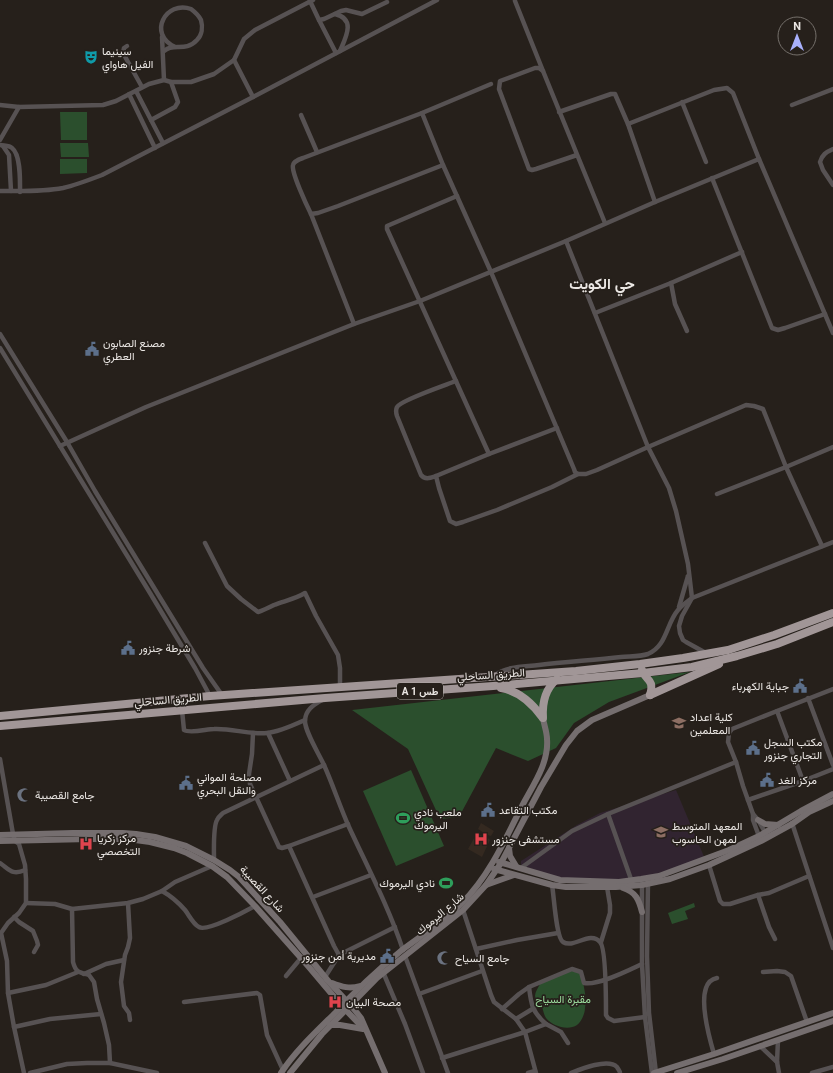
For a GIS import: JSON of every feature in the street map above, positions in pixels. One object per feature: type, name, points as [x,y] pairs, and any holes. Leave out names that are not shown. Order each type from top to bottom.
[{"type":"highway","name":"الطريق الساحلي","points":[[0,716],[222,695],[576,671],[640,664],[728,650],[774,636],[833,614]]},
{"type":"highway","name":"الطريق الساحلي","points":[[0,726],[325,698],[493,686],[643,673],[692,666],[737,656],[777,644],[833,622]]},
{"type":"highway","points":[[640,664],[643,673],[647,676],[651,685],[650,696],[737,656]]},
{"type":"highway","points":[[543,718],[542,708],[548,689],[564,674],[576,671]]},
{"type":"highway","points":[[493,686],[513,691],[522,696],[530,702],[543,718]]},
{"type":"street","points":[[0,191],[43,191],[72,186],[102,175],[437,0]]},
{"type":"street","points":[[0,105],[19,107],[103,105],[116,101],[149,84],[164,80],[171,82],[191,82],[214,74],[234,60],[244,40],[255,30],[312,1],[319,20],[338,52]]},
{"type":"street","points":[[515,1],[606,223]]},
{"type":"street","points":[[319,20],[346,10],[362,14],[387,2]]},
{"type":"street","points":[[164,51],[167,48],[182,48],[189,46],[198,39],[201,34],[202,27],[199,16],[194,11],[188,8],[174,8],[168,11],[163,18],[161,25],[164,51],[164,80]]},
{"type":"street","points":[[335,14],[345,18],[348,26],[345,38],[338,52]]},
{"type":"street","points":[[162,34],[170,45],[175,47]]},
{"type":"street","points":[[127,46],[124,48],[123,53],[142,87]]},
{"type":"street","points":[[234,60],[253,97]]},
{"type":"street","points":[[543,71],[539,68],[535,68],[500,81],[498,89],[530,169],[536,169],[577,155]]},
{"type":"street","points":[[151,120],[177,105],[178,102],[171,82]]},
{"type":"street","points":[[354,324],[296,177],[293,165],[296,161],[317,152],[422,113],[491,84]]},
{"type":"street","points":[[628,124],[714,90],[727,88],[733,93],[759,159],[833,333]]},
{"type":"street","points":[[792,105],[833,89]]},
{"type":"street","points":[[136,91],[163,143]]},
{"type":"street","points":[[129,94],[155,148]]},
{"type":"street","points":[[560,112],[611,94],[615,94],[628,124],[654,202]]},
{"type":"street","points":[[682,102],[706,162]]},
{"type":"street","points":[[0,140],[19,107]]},
{"type":"street","points":[[422,113],[575,472],[578,474]]},
{"type":"street","points":[[302,115],[317,152]]},
{"type":"street","points":[[2,146],[9,146],[16,152],[19,164],[20,192]]},
{"type":"street","points":[[2,146],[9,155],[11,191]]},
{"type":"street","points":[[833,149],[826,152],[820,162],[823,170],[833,185]]},
{"type":"street","points":[[60,446],[146,407],[354,324],[420,301],[759,159]]},
{"type":"street","points":[[311,214],[338,206],[443,165]]},
{"type":"street","points":[[712,178],[772,328],[778,330],[825,314]]},
{"type":"street","points":[[457,196],[387,226],[387,229],[489,454]]},
{"type":"street","points":[[566,241],[648,447],[669,488],[678,519],[689,572],[692,598],[682,616],[679,626],[680,633],[686,642],[707,654]]},
{"type":"street","points":[[594,313],[671,283],[742,252]]},
{"type":"street","points":[[671,283],[674,304],[687,331]]},
{"type":"street","points":[[0,334],[203,668],[222,695]]},
{"type":"street","points":[[0,348],[174,634],[210,696]]},
{"type":"street","points":[[456,381],[411,398],[397,407],[397,416],[421,475],[424,478],[436,476],[556,428]]},
{"type":"street","points":[[32,401],[39,397]]},
{"type":"street","points":[[436,476],[450,521],[456,524],[497,510],[552,487],[578,474],[586,474],[598,470],[746,405],[754,406],[763,408],[786,467],[822,546]]},
{"type":"street","points":[[717,494],[833,447]]},
{"type":"street","points":[[491,677],[508,668],[648,654],[658,647],[665,637],[678,610],[692,598],[833,542]]},
{"type":"street","points":[[205,543],[227,586],[258,612],[305,593],[338,655],[340,687]]},
{"type":"street","points":[[678,610],[689,572]]},
{"type":"street","points":[[760,838],[756,830],[753,814],[736,762],[728,742],[729,733],[732,730],[833,689]]},
{"type":"street","name":"شارع اليرموك","points":[[290,1073],[361,986],[373,974],[463,910],[486,885],[497,870],[541,787],[566,745],[577,731],[592,720],[650,696]]},
{"type":"street","points":[[325,698],[311,706],[305,720],[307,729],[324,765],[348,824],[395,926],[448,1073]]},
{"type":"street","points":[[808,698],[833,765]]},
{"type":"street","points":[[182,710],[183,725],[186,732],[217,729],[268,733],[286,728],[305,720]]},
{"type":"street","points":[[777,711],[804,781]]},
{"type":"street","name":"شارع اليرموك","points":[[282,1072],[311,1036],[462,903],[480,881],[494,860],[540,773],[546,758],[548,737],[543,718]]},
{"type":"street","points":[[253,733],[249,779],[250,784],[280,848],[348,824]]},
{"type":"street","points":[[268,733],[290,781]]},
{"type":"street","points":[[0,759],[14,837],[19,844],[25,870],[26,903],[19,913],[0,933],[7,961],[8,993],[24,1073]]},
{"type":"street","points":[[519,867],[572,831],[608,814],[736,762]]},
{"type":"street","points":[[213,863],[216,821],[224,813],[324,765]]},
{"type":"street","points":[[748,800],[804,781],[833,769]]},
{"type":"street","points":[[767,835],[790,817],[833,794]]},
{"type":"street","points":[[645,882],[767,835],[792,824],[809,812],[833,801]]},
{"type":"street","points":[[608,814],[633,883]]},
{"type":"street","points":[[753,814],[767,835]]},
{"type":"street","points":[[790,817],[833,948]]},
{"type":"street","points":[[758,820],[766,824],[778,825]]},
{"type":"street","points":[[0,834],[14,837],[128,839],[150,842],[174,848],[213,863],[256,906],[301,958],[346,1005],[366,1031],[384,1073]]},
{"type":"street","points":[[0,841],[14,837]]},
{"type":"street","points":[[494,860],[560,880],[633,883],[670,878],[709,865],[760,838]]},
{"type":"street","points":[[289,846],[339,955]]},
{"type":"street","points":[[509,848],[510,856],[519,867]]},
{"type":"street","points":[[0,863],[9,871],[20,872],[25,870]]},
{"type":"street","points":[[26,903],[55,904],[72,909],[128,903],[143,899],[162,891],[175,882],[213,863]]},
{"type":"street","name":"شارع القصيبة","points":[[213,863],[230,870],[239,877],[280,922],[327,979],[346,1005]]},
{"type":"street","points":[[709,865],[720,901],[724,904],[730,904],[769,893],[809,876]]},
{"type":"street","points":[[490,867],[552,885],[566,887],[616,887],[626,889],[632,892],[639,901],[642,912]]},
{"type":"street","points":[[313,897],[371,875]]},
{"type":"street","points":[[486,885],[516,875]]},
{"type":"street","points":[[645,882],[642,912],[642,964],[645,1017],[654,1073]]},
{"type":"street","points":[[645,882],[649,1012],[654,1073]]},
{"type":"street","points":[[616,887],[633,883]]},
{"type":"street","points":[[552,885],[558,933],[561,941],[570,944],[590,938],[596,938],[601,942],[603,948],[606,1015],[608,1018],[614,1021],[645,1017]]},
{"type":"street","points":[[601,942],[610,913],[607,887]]},
{"type":"street","points":[[162,891],[177,901],[194,923],[202,928],[218,924],[256,906]]},
{"type":"street","points":[[758,895],[769,927],[775,939]]},
{"type":"street","points":[[128,903],[130,938],[121,977],[124,1006],[129,1012],[130,1020]]},
{"type":"street","points":[[72,909],[72,957],[74,967],[78,972],[89,975],[92,978],[107,1032],[110,1063]]},
{"type":"street","points":[[463,910],[482,971],[494,1002],[516,1019],[525,1032],[536,1072],[528,1073]]},
{"type":"street","points":[[14,917],[33,931],[38,941],[38,945],[34,952]]},
{"type":"street","points":[[361,986],[348,988],[338,986],[327,979],[339,955],[395,926]]},
{"type":"street","points":[[476,949],[558,933]]},
{"type":"street","points":[[286,976],[301,958]]},
{"type":"street","points":[[84,974],[106,964],[124,960]]},
{"type":"street","points":[[502,1009],[529,987],[572,969],[581,972],[584,983],[589,984],[605,980],[642,964]]},
{"type":"street","points":[[419,994],[482,971]]},
{"type":"street","points":[[8,993],[46,985],[78,972]]},
{"type":"street","points":[[384,972],[424,1073]]},
{"type":"street","points":[[763,972],[785,972],[791,976],[807,1022]]},
{"type":"street","points":[[714,1054],[706,1023],[704,999],[706,987],[712,979],[717,978]]},
{"type":"street","points":[[529,987],[531,1002],[537,1016],[546,1024],[561,1032],[568,1043]]},
{"type":"street","points":[[184,1002],[257,993],[260,995],[267,1035],[282,1072]]},
{"type":"street","points":[[516,1019],[534,1008]]},
{"type":"street","points":[[654,1073],[833,1013]]},
{"type":"street","points":[[14,1027],[50,1019],[101,1014]]},
{"type":"street","points":[[677,1073],[833,1021]]},
{"type":"street","points":[[442,1058],[546,1024]]},
{"type":"street","points":[[330,1025],[340,1025],[366,1031]]},
{"type":"street","points":[[778,1040],[777,1062],[780,1073]]},
{"type":"street","points":[[760,1046],[777,1062]]},
{"type":"street","points":[[30,1073],[67,1064],[110,1063],[156,1073]]},
{"type":"street","points":[[571,1073],[590,1066],[602,1064],[613,1065],[617,1067],[620,1073]]},
{"type":"street","points":[[812,1073],[833,1067]]},
{"type":"shaded area","points":[[676,790],[705,859],[649,876],[627,880],[558,878],[521,865],[521,861],[577,825],[600,813]]},
{"type":"shaded area","name":"مستشفى جنزور","points":[[481,823],[494,831],[491,836],[488,835],[487,837],[490,840],[482,857],[468,849],[477,833],[482,836],[484,833],[478,829]]},
{"type":"green space","points":[[60,112],[87,112],[87,140],[61,140]]},
{"type":"green space","points":[[60,143],[88,143],[89,157],[61,157]]},
{"type":"green space","points":[[60,159],[87,159],[87,173],[60,174]]},
{"type":"green space","points":[[690,672],[609,702],[574,723],[556,748],[528,761],[496,748],[459,817],[440,819],[408,749],[352,710]]},
{"type":"green space","name":"ملعب نادي اليرموك","points":[[411,770],[444,846],[396,866],[363,791]]},
{"type":"green space","points":[[694,903],[695,907],[685,911],[688,919],[672,924],[668,913]]},
{"type":"green space","name":"مقبرة السياح","points":[[569,971],[580,971],[584,989],[585,1010],[582,1019],[577,1025],[565,1028],[552,1023],[546,1018],[542,1006],[537,1001],[535,996],[540,984]]},
{"type":"place","name":"سينيما الفيل هاواي","points":[[91,57]]},
{"type":"place","name":"مصنع الصابون العطري","points":[[92,349]]},
{"type":"place","name":"شرطة جنزور","points":[[128,648]]},
{"type":"place","name":"جباية الكهرباء","points":[[800,686]]},
{"type":"place","name":"كلية اعداد المعلمين","points":[[679,723]]},
{"type":"place","name":"مكتب السجل التجاري جنزور","points":[[753,748]]},
{"type":"place","name":"مركز الغد","points":[[767,780]]},
{"type":"place","name":"مصلحة المواني والنقل البحري","points":[[186,783]]},
{"type":"place","name":"جامع القصيبة","points":[[24,795]]},
{"type":"place","name":"مكتب التقاعد","points":[[488,810]]},
{"type":"place","name":"ملعب نادي اليرموك","points":[[403,818]]},
{"type":"place","name":"المعهد المتوسط لمهن الحاسوب","points":[[661,832]]},
{"type":"place","name":"مستشفى جنزور","points":[[481,839]]},
{"type":"place","name":"مركز زكريا التخصصي","points":[[86,844]]},
{"type":"place","name":"نادي اليرموك","points":[[446,883]]},
{"type":"place","name":"مديرية أمن جنزور","points":[[387,956]]},
{"type":"place","name":"جامع السياح","points":[[444,958]]},
{"type":"place","name":"مصحة البيان","points":[[335,1002]]},
{"type":"district","name":"حي الكويت","points":[[602,284]]}]
